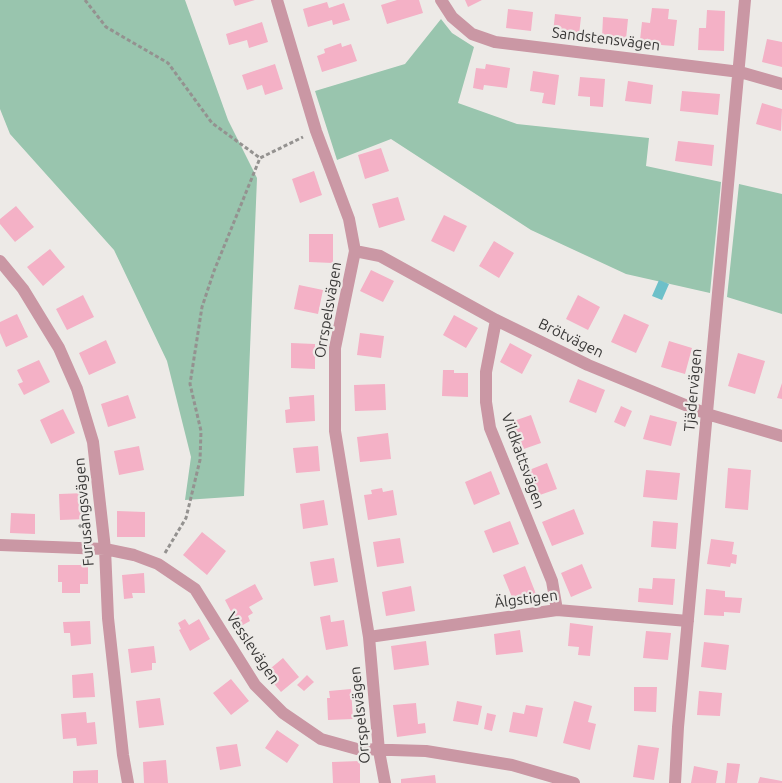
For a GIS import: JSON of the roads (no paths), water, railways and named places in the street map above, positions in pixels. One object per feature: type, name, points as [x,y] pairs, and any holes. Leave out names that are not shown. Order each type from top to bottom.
[{"type":"street","name":"Orrspelsvägen","points":[[277,0],[316,131],[349,219],[355,251],[334,348],[334,431],[369,637],[379,751],[385,783]]},
{"type":"street","name":"Sandstensvägen","points":[[441,0],[452,17],[472,34],[495,42],[740,72],[782,84]]},
{"type":"street","name":"Tjädervägen","points":[[675,783],[678,727],[736,95],[740,72],[745,0]]},
{"type":"street","name":"Brötvägen","points":[[355,251],[380,256],[496,320],[588,366],[707,414],[782,436]]},
{"type":"street","name":"Furusångsvägen","points":[[0,261],[23,289],[59,348],[77,389],[93,442],[100,486],[108,618],[123,755],[128,783]]},
{"type":"street","name":"Vildkattsvägen","points":[[496,320],[486,372],[486,402],[490,428],[552,581],[558,610]]},
{"type":"street","name":"Vesslevägen","points":[[0,545],[105,549],[134,555],[158,564],[195,589],[255,685],[283,713],[321,739],[358,749],[426,751],[512,765],[574,783]]},
{"type":"street","name":"Älgstigen","points":[[369,637],[558,610],[688,621]]},
{"type":"water","points":[[659,280],[669,284],[662,300],[652,296]]}]
